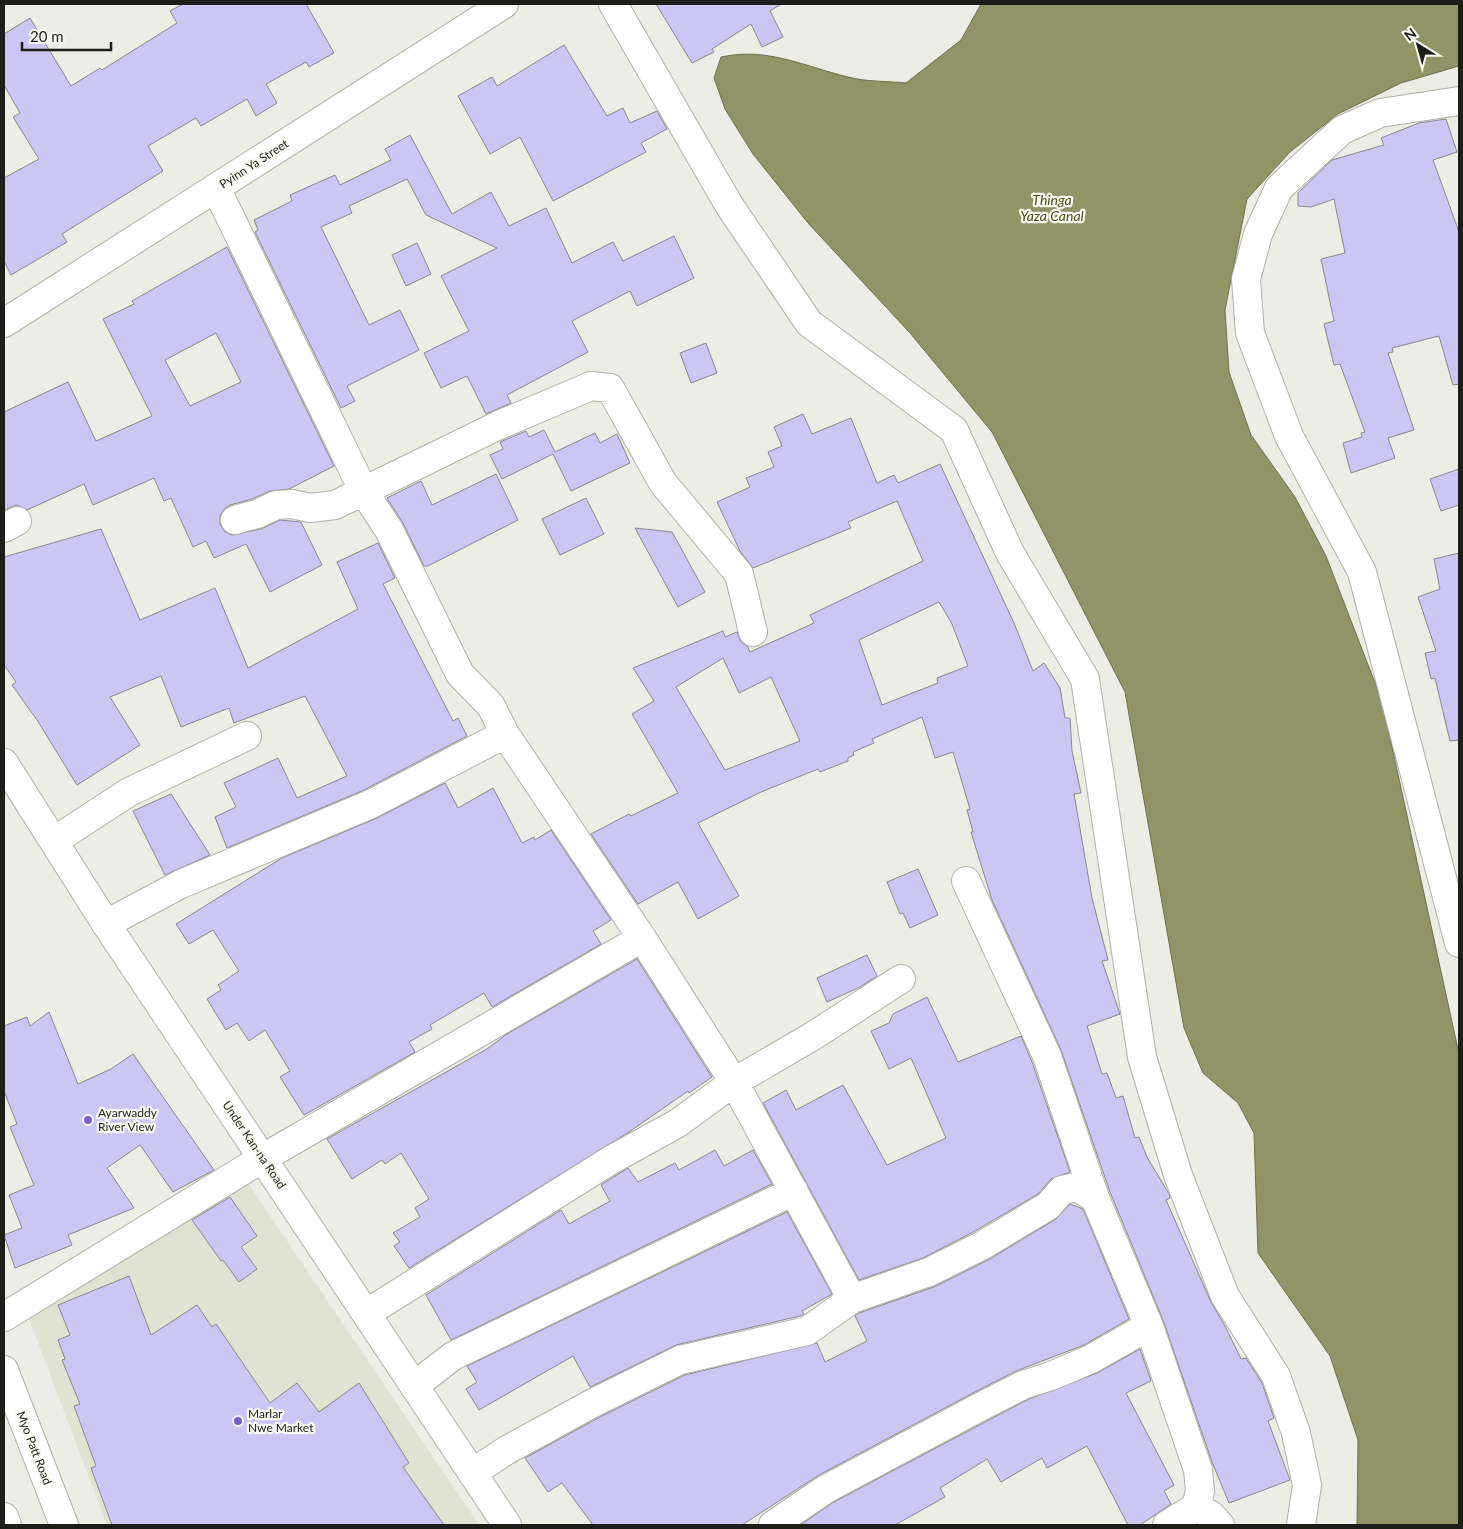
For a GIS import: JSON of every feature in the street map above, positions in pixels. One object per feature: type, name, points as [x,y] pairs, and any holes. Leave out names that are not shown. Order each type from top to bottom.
[{"type":"street","name":"Pyinn Ya Street","points":[[4,323],[504,4]]},
{"type":"street","points":[[613,4],[729,205],[809,323],[954,430],[1010,554],[1085,679],[1142,1057],[1178,1175],[1225,1296],[1276,1376],[1293,1425],[1307,1485],[1301,1525]]},
{"type":"street","points":[[1459,101],[1380,113],[1342,130],[1279,188],[1258,234],[1246,279],[1250,333],[1289,436],[1362,572],[1459,943]]},
{"type":"street","points":[[216,188],[364,492],[389,530],[460,674],[491,706],[506,734],[642,938],[734,1082],[852,1299]]},
{"type":"street","points":[[235,520],[257,514],[276,505],[292,504],[310,508],[335,505],[499,425],[591,386],[610,388],[662,483],[739,574],[754,632]]},
{"type":"street","points":[[106,924],[181,884],[371,804],[506,734]]},
{"type":"street","points":[[54,841],[129,792],[247,736]]},
{"type":"street","name":"Under Kan-na Road","points":[[4,763],[106,924],[508,1525]]},
{"type":"street","points":[[966,881],[1046,1056],[1095,1198],[1149,1326],[1198,1470],[1200,1491],[1196,1507],[1167,1525]]},
{"type":"street","points":[[4,1317],[263,1158],[642,938]]},
{"type":"street","points":[[367,1313],[611,1160],[678,1123],[734,1082],[813,1036],[901,979]]},
{"type":"street","points":[[472,1473],[507,1450],[593,1403],[680,1360],[807,1332],[852,1299],[929,1272],[983,1244],[1048,1206],[1062,1190],[1076,1187],[1095,1198]]},
{"type":"street","points":[[414,1386],[454,1356],[794,1191]]},
{"type":"street","points":[[772,1525],[826,1489],[980,1407],[1023,1385],[1051,1376],[1091,1359],[1149,1326]]},
{"type":"street","name":"Myo Patt Road","points":[[4,1370],[64,1525]]},
{"type":"street","points":[[1196,1507],[1211,1516],[1220,1525]]},
{"type":"street","points":[[4,1517],[7,1525]]},
{"type":"shaded area","name":"Marlar Nwe Market","points":[[247,1182],[479,1525],[107,1525],[28,1316]]},
{"type":"water","name":"Thinga Yaza Canal","points":[[981,4],[1459,4],[1459,66],[1401,83],[1338,114],[1290,152],[1247,199],[1225,310],[1229,372],[1251,435],[1295,497],[1326,556],[1382,701],[1459,1054],[1459,1525],[1357,1525],[1358,1440],[1330,1356],[1258,1253],[1254,1133],[1238,1103],[1203,1073],[1184,1028],[1125,692],[992,432],[910,333],[808,223],[753,154],[725,109],[714,78],[721,57],[754,54],[785,59],[855,79],[906,83],[961,40]]},
{"type":"building","points":[[183,4],[306,4],[334,53],[309,67],[306,62],[266,84],[277,103],[256,116],[247,99],[201,126],[196,118],[148,146],[163,171],[62,234],[67,242],[11,275],[4,261],[4,178],[39,159],[13,117],[20,113],[4,85],[4,34],[30,18],[71,86],[100,68],[102,70],[177,23],[170,11]]},
{"type":"building","points":[[656,4],[781,4],[770,11],[783,37],[762,47],[751,24],[712,49],[714,52],[692,63]]},
{"type":"building","points":[[564,45],[607,116],[623,108],[630,123],[657,111],[667,129],[641,143],[646,152],[553,201],[520,137],[490,154],[458,96],[492,77],[497,86]]},
{"type":"building","points":[[1446,119],[1457,152],[1433,160],[1459,232],[1459,384],[1453,385],[1439,336],[1392,348],[1393,352],[1388,353],[1414,430],[1388,438],[1395,458],[1351,473],[1343,443],[1362,437],[1361,433],[1365,432],[1340,364],[1334,365],[1324,324],[1334,321],[1321,259],[1345,253],[1334,199],[1311,207],[1298,206],[1298,193],[1332,160],[1384,145],[1381,138],[1419,123]]},
{"type":"building","points":[[410,135],[452,214],[491,192],[509,226],[546,208],[572,263],[613,242],[623,261],[674,236],[694,278],[637,306],[630,291],[572,321],[588,352],[507,395],[511,403],[486,414],[467,376],[441,388],[424,353],[469,331],[441,276],[497,248],[426,215],[407,179],[349,206],[352,213],[321,227],[369,325],[400,310],[419,350],[347,386],[355,401],[341,408],[255,232],[258,230],[254,220],[292,201],[290,195],[335,175],[340,185],[391,160],[385,149]]},
{"type":"building","points":[[417,243],[431,274],[406,286],[392,255]]},
{"type":"building","points":[[227,247],[334,466],[289,489],[270,491],[252,499],[230,505],[224,509],[220,516],[220,524],[224,531],[232,535],[261,529],[280,520],[301,522],[322,565],[270,592],[246,544],[214,558],[206,541],[193,547],[171,498],[164,501],[154,478],[93,505],[84,484],[27,510],[17,505],[4,510],[4,412],[68,382],[96,441],[152,416],[103,319],[134,304],[132,301]],"holes":[[[216,333],[241,382],[190,406],[165,360]]]},
{"type":"building","points":[[706,343],[717,373],[691,383],[680,353]]},
{"type":"building","points":[[803,414],[812,434],[851,418],[877,483],[894,475],[898,483],[940,464],[1014,623],[1033,671],[1044,663],[1060,688],[1065,718],[1070,718],[1072,751],[1081,793],[1074,794],[1092,898],[1108,960],[1102,961],[1120,1014],[1087,1026],[1102,1074],[1107,1073],[1116,1098],[1123,1096],[1135,1138],[1139,1137],[1147,1157],[1169,1194],[1170,1198],[1166,1200],[1211,1302],[1241,1359],[1246,1358],[1262,1383],[1274,1418],[1268,1421],[1290,1480],[1229,1503],[1212,1462],[1163,1320],[1110,1192],[1061,1050],[992,900],[971,832],[973,832],[967,810],[970,809],[953,752],[935,758],[922,717],[872,739],[874,743],[853,752],[854,755],[848,758],[848,761],[820,772],[818,769],[761,792],[698,823],[739,896],[698,919],[678,882],[638,904],[591,834],[629,814],[631,816],[678,793],[632,714],[654,701],[633,668],[723,631],[725,637],[737,632],[741,642],[748,647],[750,652],[814,623],[810,615],[923,561],[897,501],[848,522],[851,528],[753,568],[740,551],[717,502],[750,487],[746,478],[774,467],[768,452],[782,446],[774,427]],"holes":[[[939,602],[952,624],[968,666],[937,678],[938,683],[882,705],[859,640]],[[723,658],[739,693],[771,677],[800,741],[725,770],[676,687]]]},
{"type":"building","points":[[544,430],[555,452],[595,433],[600,443],[617,434],[630,463],[571,491],[553,454],[502,479],[490,455],[503,449],[500,442],[526,431],[529,437]]},
{"type":"building","points":[[1459,469],[1459,505],[1441,511],[1430,479]]},
{"type":"building","points":[[496,474],[518,520],[428,566],[424,566],[403,523],[387,498],[421,481],[432,505]]},
{"type":"building","points":[[586,498],[604,534],[560,555],[542,519]]},
{"type":"building","points":[[635,528],[672,532],[705,592],[678,607]]},
{"type":"building","points":[[101,529],[140,620],[215,588],[248,668],[358,609],[337,562],[378,543],[395,578],[383,584],[453,721],[458,718],[467,736],[364,790],[227,848],[215,817],[236,807],[224,783],[278,758],[297,798],[347,776],[305,696],[234,723],[229,708],[181,727],[161,676],[110,697],[140,745],[77,785],[37,720],[12,685],[16,682],[4,665],[4,557]]},
{"type":"building","points":[[1459,553],[1459,740],[1450,741],[1435,678],[1431,679],[1425,653],[1436,651],[1418,597],[1440,589],[1434,559]]},
{"type":"building","points":[[445,783],[458,808],[493,788],[522,843],[534,837],[535,840],[551,830],[611,920],[593,931],[601,944],[492,1007],[484,993],[430,1025],[432,1029],[409,1042],[415,1052],[304,1115],[280,1077],[290,1071],[265,1030],[249,1041],[237,1023],[226,1030],[207,999],[221,990],[218,985],[239,971],[213,930],[189,944],[176,924],[282,858],[377,818]]},
{"type":"building","points":[[171,794],[210,855],[165,875],[133,811]]},
{"type":"building","points":[[918,869],[938,915],[910,928],[903,913],[900,914],[887,882]]},
{"type":"building","points":[[867,955],[877,976],[860,987],[827,1002],[817,978]]},
{"type":"building","points":[[637,959],[712,1077],[689,1093],[688,1091],[629,1132],[409,1268],[394,1246],[400,1242],[393,1233],[420,1217],[415,1208],[429,1199],[401,1153],[385,1164],[382,1160],[352,1179],[327,1139],[487,1049],[507,1034]]},
{"type":"building","points":[[927,997],[958,1062],[1021,1036],[1032,1062],[1070,1172],[1051,1179],[1038,1194],[975,1231],[923,1258],[859,1280],[763,1103],[786,1090],[796,1110],[843,1085],[887,1165],[946,1138],[911,1058],[889,1069],[871,1031],[889,1023],[893,1014]]},
{"type":"building","points":[[49,1012],[78,1084],[111,1069],[133,1054],[214,1170],[173,1192],[140,1145],[107,1168],[134,1208],[68,1235],[72,1245],[15,1268],[4,1235],[22,1228],[9,1195],[34,1185],[10,1127],[17,1124],[4,1091],[4,1026],[27,1017],[30,1026]]},
{"type":"building","points":[[715,1150],[724,1166],[753,1150],[772,1184],[451,1340],[426,1295],[561,1210],[569,1224],[610,1201],[601,1185],[628,1168],[638,1182],[675,1163],[679,1170]]},
{"type":"building","points":[[230,1197],[257,1236],[241,1247],[257,1269],[239,1282],[223,1260],[221,1261],[192,1220]]},
{"type":"building","points":[[1070,1204],[1083,1209],[1129,1319],[1084,1345],[1016,1371],[973,1393],[819,1475],[742,1525],[593,1525],[562,1483],[548,1492],[525,1458],[600,1417],[685,1375],[817,1343],[825,1362],[867,1341],[855,1316],[859,1313],[934,1287],[990,1259],[1056,1219]]},
{"type":"building","points":[[787,1212],[832,1294],[802,1311],[804,1314],[676,1345],[590,1387],[573,1356],[479,1410],[466,1389],[477,1382],[467,1366]]},
{"type":"building","name":"Marlar Nwe Market","points":[[129,1276],[151,1335],[197,1305],[212,1327],[216,1324],[270,1403],[297,1383],[319,1412],[359,1383],[409,1463],[403,1467],[444,1525],[112,1525],[91,1468],[96,1466],[74,1406],[80,1404],[62,1360],[65,1359],[58,1340],[70,1335],[58,1305]]},
{"type":"building","points":[[1140,1349],[1151,1381],[1126,1393],[1174,1485],[1164,1491],[1171,1504],[1140,1525],[1128,1525],[1087,1446],[1047,1468],[1042,1458],[1001,1482],[987,1459],[940,1488],[945,1497],[895,1525],[800,1525],[834,1502],[1029,1399],[1097,1373]]},
{"type":"place","name":"Ayarwaddy River View","points":[[88,1120]]},
{"type":"place","name":"Marlar Nwe Market","points":[[238,1421]]}]
